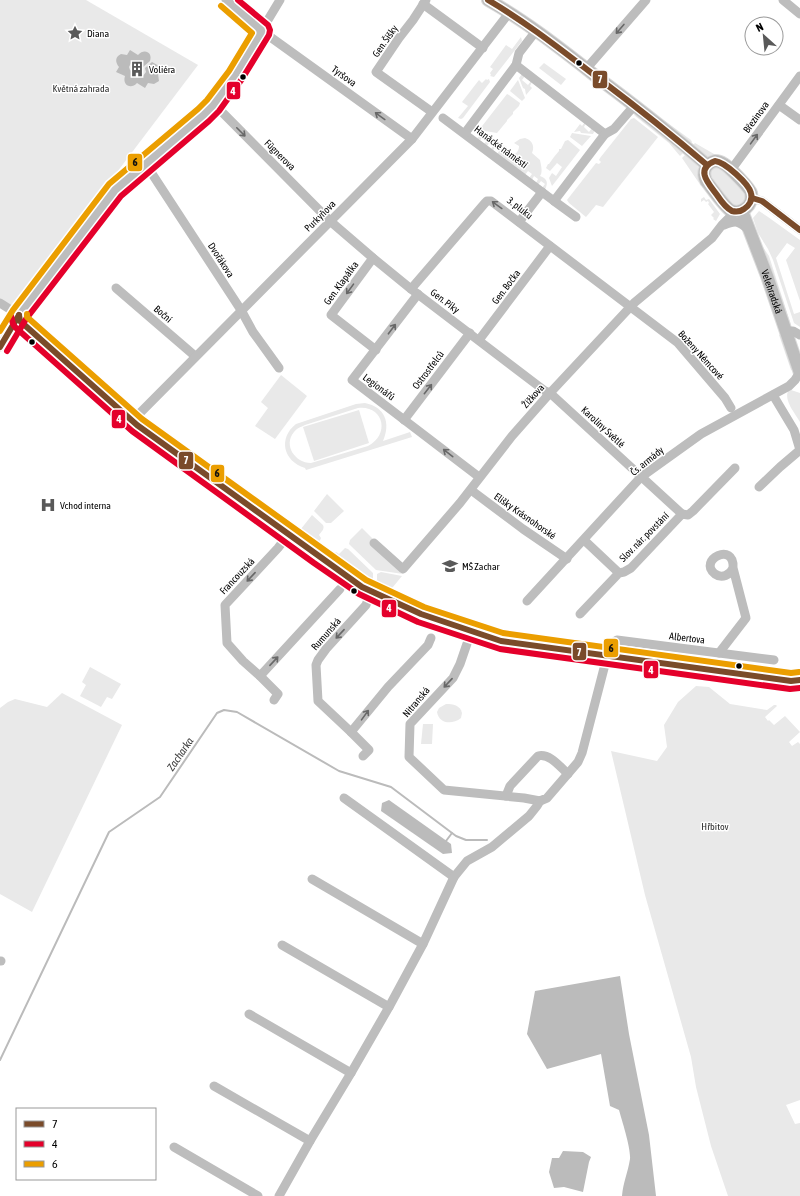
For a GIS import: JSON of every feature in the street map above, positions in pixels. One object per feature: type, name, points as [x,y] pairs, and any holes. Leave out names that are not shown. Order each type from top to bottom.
[{"type":"main road","points":[[488,0],[536,31],[634,106],[707,165]]},
{"type":"main road","points":[[719,161],[731,170],[750,190],[752,198],[748,206],[738,211],[729,210],[704,177],[707,165],[711,163],[719,161]]},
{"type":"main road","name":"Velehradská","points":[[738,211],[750,230],[786,330],[797,356],[800,372]]},
{"type":"street","name":"Tyršova","points":[[226,0],[262,31],[412,139]]},
{"type":"street","points":[[0,346],[19,315],[115,190],[204,115],[214,104],[228,86],[280,0]]},
{"type":"street","points":[[586,69],[646,0]]},
{"type":"street","points":[[783,0],[800,14]]},
{"type":"street","name":"Gen. Šišky","points":[[432,112],[376,72],[424,2],[483,48]]},
{"type":"street","name":"Purkyňova","points":[[132,420],[412,139],[509,13]]},
{"type":"street","name":"Hanácké náměstí","points":[[536,31],[520,53],[516,66],[465,133],[576,217]]},
{"type":"street","points":[[516,66],[605,134]]},
{"type":"street","name":"Březinova","points":[[731,170],[800,76]]},
{"type":"street","name":"Fügnerova","points":[[214,104],[330,221]]},
{"type":"street","points":[[778,105],[800,120]]},
{"type":"street","points":[[554,201],[605,134],[614,129],[634,106]]},
{"type":"street","points":[[443,118],[465,133]]},
{"type":"street","name":"Dvořákova","points":[[146,163],[241,310],[253,332],[279,368]]},
{"type":"street","points":[[519,222],[542,192]]},
{"type":"street","points":[[752,198],[762,201],[800,230]]},
{"type":"street","name":"3. pluku","points":[[414,292],[487,201],[489,201],[493,202],[631,307]]},
{"type":"street","points":[[722,225],[725,214],[724,204]]},
{"type":"street","name":"Žižkova","points":[[374,543],[403,569],[471,490],[479,477],[512,436],[550,393],[631,307],[712,238],[722,225],[738,211]]},
{"type":"street","name":"Gen. Píky","points":[[330,221],[414,292],[545,391],[550,393]]},
{"type":"street","points":[[722,225],[738,222],[750,230]]},
{"type":"street","name":"Gen. Bočka","points":[[479,340],[550,246]]},
{"type":"street","name":"Gen. Klapálka","points":[[373,258],[331,315],[376,350]]},
{"type":"street","name":"Boční","points":[[116,288],[195,356]]},
{"type":"street","name":"Legionářů","points":[[414,292],[376,350],[352,380],[479,477]]},
{"type":"street","points":[[0,303],[19,315],[20,321],[132,420],[288,535],[362,587],[421,614],[471,632],[506,642],[791,681],[800,680]]},
{"type":"street","name":"Boženy Němcové","points":[[631,307],[678,344],[725,398],[731,408]]},
{"type":"street","points":[[786,330],[793,331],[800,335]]},
{"type":"street","name":"Ostrostřelců","points":[[404,420],[470,334]]},
{"type":"street","points":[[789,386],[800,372]]},
{"type":"street","points":[[789,386],[800,388]]},
{"type":"street","name":"Čs. armády","points":[[528,602],[641,477],[701,434],[789,386]]},
{"type":"street","name":"Karolíny Světlé","points":[[550,393],[641,477]]},
{"type":"street","points":[[759,488],[800,450],[794,430],[773,395]]},
{"type":"street","name":"Slov. nár. povstání","points":[[641,477],[682,514],[688,515],[735,468]]},
{"type":"street","name":"Elišky Krásnohorské","points":[[471,490],[523,529],[567,559]]},
{"type":"street","name":"Slov. nár. povstání","points":[[580,614],[619,573],[631,568],[682,514]]},
{"type":"street","name":"Francouzská","points":[[274,700],[278,694],[227,643],[225,605],[278,548],[288,535]]},
{"type":"street","name":"Slov. nár. povstání","points":[[584,540],[619,573]]},
{"type":"street","points":[[719,653],[746,618],[733,568]]},
{"type":"street","points":[[260,676],[340,589]]},
{"type":"street","name":"Rumunská","points":[[363,756],[369,750],[318,701],[316,665],[326,649],[366,605],[371,591]]},
{"type":"street","name":"Nitranská","points":[[471,632],[460,664],[453,678],[410,724],[409,757],[444,790],[540,801]]},
{"type":"street","points":[[351,732],[388,687],[428,645],[431,638]]},
{"type":"street","name":"Albertova","points":[[607,656],[611,644],[617,640],[774,660]]},
{"type":"street","points":[[279,1196],[389,1007],[423,944],[454,877],[467,861],[492,847],[529,816],[540,801],[547,798],[578,762],[582,753],[607,656]]},
{"type":"street","points":[[506,796],[510,786],[538,756],[544,755],[548,757],[568,774]]},
{"type":"street","points":[[344,798],[454,877]]},
{"type":"street","points":[[312,879],[423,944]]},
{"type":"street","points":[[282,946],[389,1007]]},
{"type":"street","points":[[248,1014],[351,1073]]},
{"type":"street","points":[[214,1086],[310,1141]]},
{"type":"street","points":[[174,1147],[258,1196]]},
{"type":"green space","name":"Květná zahrada","points":[[0,0],[86,0],[198,65],[15,307],[0,299]]},
{"type":"green space","points":[[521,37],[522,41],[494,77],[490,76],[493,69],[490,67],[506,45],[512,49]]},
{"type":"green space","points":[[544,63],[566,79],[561,85],[539,68]]},
{"type":"green space","points":[[522,74],[525,76],[522,80],[528,85],[531,81],[532,82],[530,86],[532,88],[526,95],[525,89],[523,88],[519,78]]},
{"type":"green space","points":[[486,79],[489,79],[490,82],[463,118],[458,118],[468,106],[462,102],[479,80],[482,83]]},
{"type":"green space","points":[[518,80],[525,98],[522,101],[510,91]]},
{"type":"green space","points":[[507,94],[520,103],[513,114],[497,133],[479,130]]},
{"type":"green space","points":[[634,115],[639,116],[684,152],[680,156],[669,143]]},
{"type":"green space","points":[[634,118],[658,137],[603,207],[596,205],[586,217],[567,200],[596,163],[599,164],[601,162],[599,160],[600,158],[631,119]]},
{"type":"green space","points":[[665,121],[692,142],[690,144],[664,123]]},
{"type":"green space","points":[[585,122],[584,127],[589,132],[592,128],[595,130],[593,134],[581,133],[580,131],[574,132],[580,124],[582,126]]},
{"type":"green space","points":[[572,133],[591,136],[582,146],[570,137]]},
{"type":"green space","points":[[483,134],[489,136],[494,143],[507,147],[506,152],[508,154],[515,154],[518,151],[519,146],[514,143],[520,139],[525,138],[529,140],[533,146],[532,153],[540,160],[542,170],[540,176],[545,178],[547,182],[545,190],[542,188],[545,184],[541,181],[538,185],[536,183],[538,179],[534,176],[532,180],[529,178],[532,174],[528,171],[525,175],[497,154],[500,150],[496,147],[493,150],[491,149],[494,145],[490,142],[487,146],[484,144],[487,140],[483,137],[480,140],[477,138]]},
{"type":"green space","points":[[568,140],[580,150],[552,186],[549,178],[552,173],[556,176],[562,167],[557,163],[550,171],[546,168],[559,149],[561,149],[565,141]]},
{"type":"green space","points":[[695,143],[721,158],[711,158],[705,156],[692,146]]},
{"type":"green space","points":[[686,154],[698,166],[700,174],[699,183],[682,158]]},
{"type":"green space","points":[[721,166],[748,195],[743,206],[732,206],[709,178],[710,168]]},
{"type":"green space","points":[[704,197],[706,200],[709,199],[720,214],[716,221],[711,215],[714,212],[708,204],[708,201],[706,202],[704,200],[701,202],[701,199]]},
{"type":"green space","points":[[759,211],[800,240],[800,301],[786,260],[795,248],[787,243],[776,258],[794,314],[800,312],[800,327],[794,323],[773,260],[758,233],[753,218]]},
{"type":"green space","points":[[758,240],[769,256],[791,325],[788,323]]},
{"type":"green space","points":[[782,334],[793,369],[791,370],[779,335]]},
{"type":"green space","points":[[281,375],[307,396],[275,439],[255,426],[268,408],[261,402]]},
{"type":"green space","points":[[791,390],[800,393],[800,422],[787,399],[788,391]]},
{"type":"green space","points":[[365,403],[372,405],[382,412],[386,422],[383,441],[410,432],[412,437],[306,470],[292,460],[288,455],[285,442],[290,430],[296,424],[356,404]],"holes":[[[358,408],[367,408],[378,416],[381,421],[382,428],[380,435],[368,446],[311,463],[300,460],[292,452],[290,448],[291,437],[298,429],[305,425]]]},
{"type":"green space","points":[[359,410],[369,443],[314,461],[303,427]]},
{"type":"green space","points":[[327,494],[344,511],[331,523],[326,523],[314,511]]},
{"type":"green space","points":[[312,515],[323,525],[324,528],[319,535],[321,538],[320,540],[314,545],[297,534]]},
{"type":"green space","points":[[362,528],[404,572],[403,574],[376,570],[349,544],[350,540]]},
{"type":"green space","points":[[345,548],[348,549],[373,573],[373,585],[332,559],[334,553],[336,552],[339,554]]},
{"type":"green space","points":[[381,572],[402,576],[388,593],[377,587],[377,574]]},
{"type":"green space","points":[[90,667],[121,684],[112,699],[107,697],[101,707],[80,696],[86,685],[82,682]]},
{"type":"green space","name":"Hřbitov","points":[[696,686],[709,687],[730,704],[767,710],[776,705],[777,706],[765,717],[768,721],[769,720],[774,725],[785,716],[800,732],[789,742],[792,746],[798,742],[800,744],[800,1100],[786,1105],[795,1124],[800,1123],[800,1196],[728,1196],[711,1146],[696,1087],[691,1057],[645,895],[611,751],[657,761],[667,747],[664,725],[678,702]]},
{"type":"green space","points":[[62,693],[122,725],[32,912],[0,894],[0,708],[15,699],[47,707]]},
{"type":"green space","points":[[446,704],[454,705],[460,708],[462,713],[461,718],[454,722],[446,722],[440,719],[437,712],[439,708]]},
{"type":"green space","points":[[423,724],[433,724],[432,744],[421,744]]},
{"type":"shaded area","points":[[130,50],[138,55],[145,51],[149,53],[151,58],[150,61],[143,67],[134,62],[131,63],[129,67],[130,70],[140,76],[143,76],[146,72],[145,68],[152,62],[159,66],[156,71],[159,81],[154,84],[148,83],[145,88],[137,83],[132,86],[128,86],[126,84],[124,79],[125,76],[116,72],[119,67],[116,60],[121,54],[127,55]]},
{"type":"shaded area","points":[[389,800],[451,844],[452,853],[443,854],[381,811],[382,803]]},
{"type":"shaded area","points":[[620,976],[629,1034],[649,1135],[656,1196],[622,1196],[630,1154],[619,1110],[610,1106],[601,1054],[547,1069],[527,1034],[535,991]]},
{"type":"shaded area","points":[[563,1151],[583,1152],[591,1157],[583,1192],[564,1187],[554,1188],[549,1172],[552,1158],[559,1158]]},
{"type":"waterway","name":"Zacharka","points":[[0,1060],[109,832],[160,797],[217,713],[224,710],[237,712],[339,771],[391,787],[456,836],[466,840],[487,840]]},
{"type":"waterway","points":[[446,841],[452,833]]},
{"type":"transit line","name":"4","points":[[7,351],[26,319],[121,196],[209,121],[219,111],[242,79],[269,35],[270,30],[268,25],[238,0]]},
{"type":"transit line","name":"7","points":[[488,0],[560,49],[642,112],[707,165]]},
{"type":"transit line","name":"6","points":[[0,331],[13,310],[109,184],[198,109],[207,100],[229,71],[252,33],[221,6]]},
{"type":"transit line","name":"7","points":[[715,161],[730,169],[746,184],[749,189],[751,193],[751,200],[742,210],[735,212],[728,208],[707,182],[704,172],[705,168],[715,161]]},
{"type":"transit line","name":"7","points":[[752,198],[762,201],[800,230]]},
{"type":"transit line","name":"6","points":[[27,314],[27,317],[142,419],[366,580],[424,607],[503,633],[791,673],[799,672]]},
{"type":"transit line","name":"7","points":[[19,315],[20,321],[137,425],[362,587],[421,614],[501,641],[791,681],[800,680]]},
{"type":"transit line","name":"7","points":[[0,347],[19,315]]},
{"type":"transit line","name":"4","points":[[11,316],[15,327],[132,431],[359,594],[418,622],[500,649],[790,689],[800,688]]},
{"type":"place","name":"Diana","points":[[75,33]]},
{"type":"place","name":"Voliéra","points":[[137,69]]},
{"type":"place","name":"Vchod interna","points":[[48,505]]},
{"type":"place","name":"MŠ Zachar","points":[[450,566]]}]
